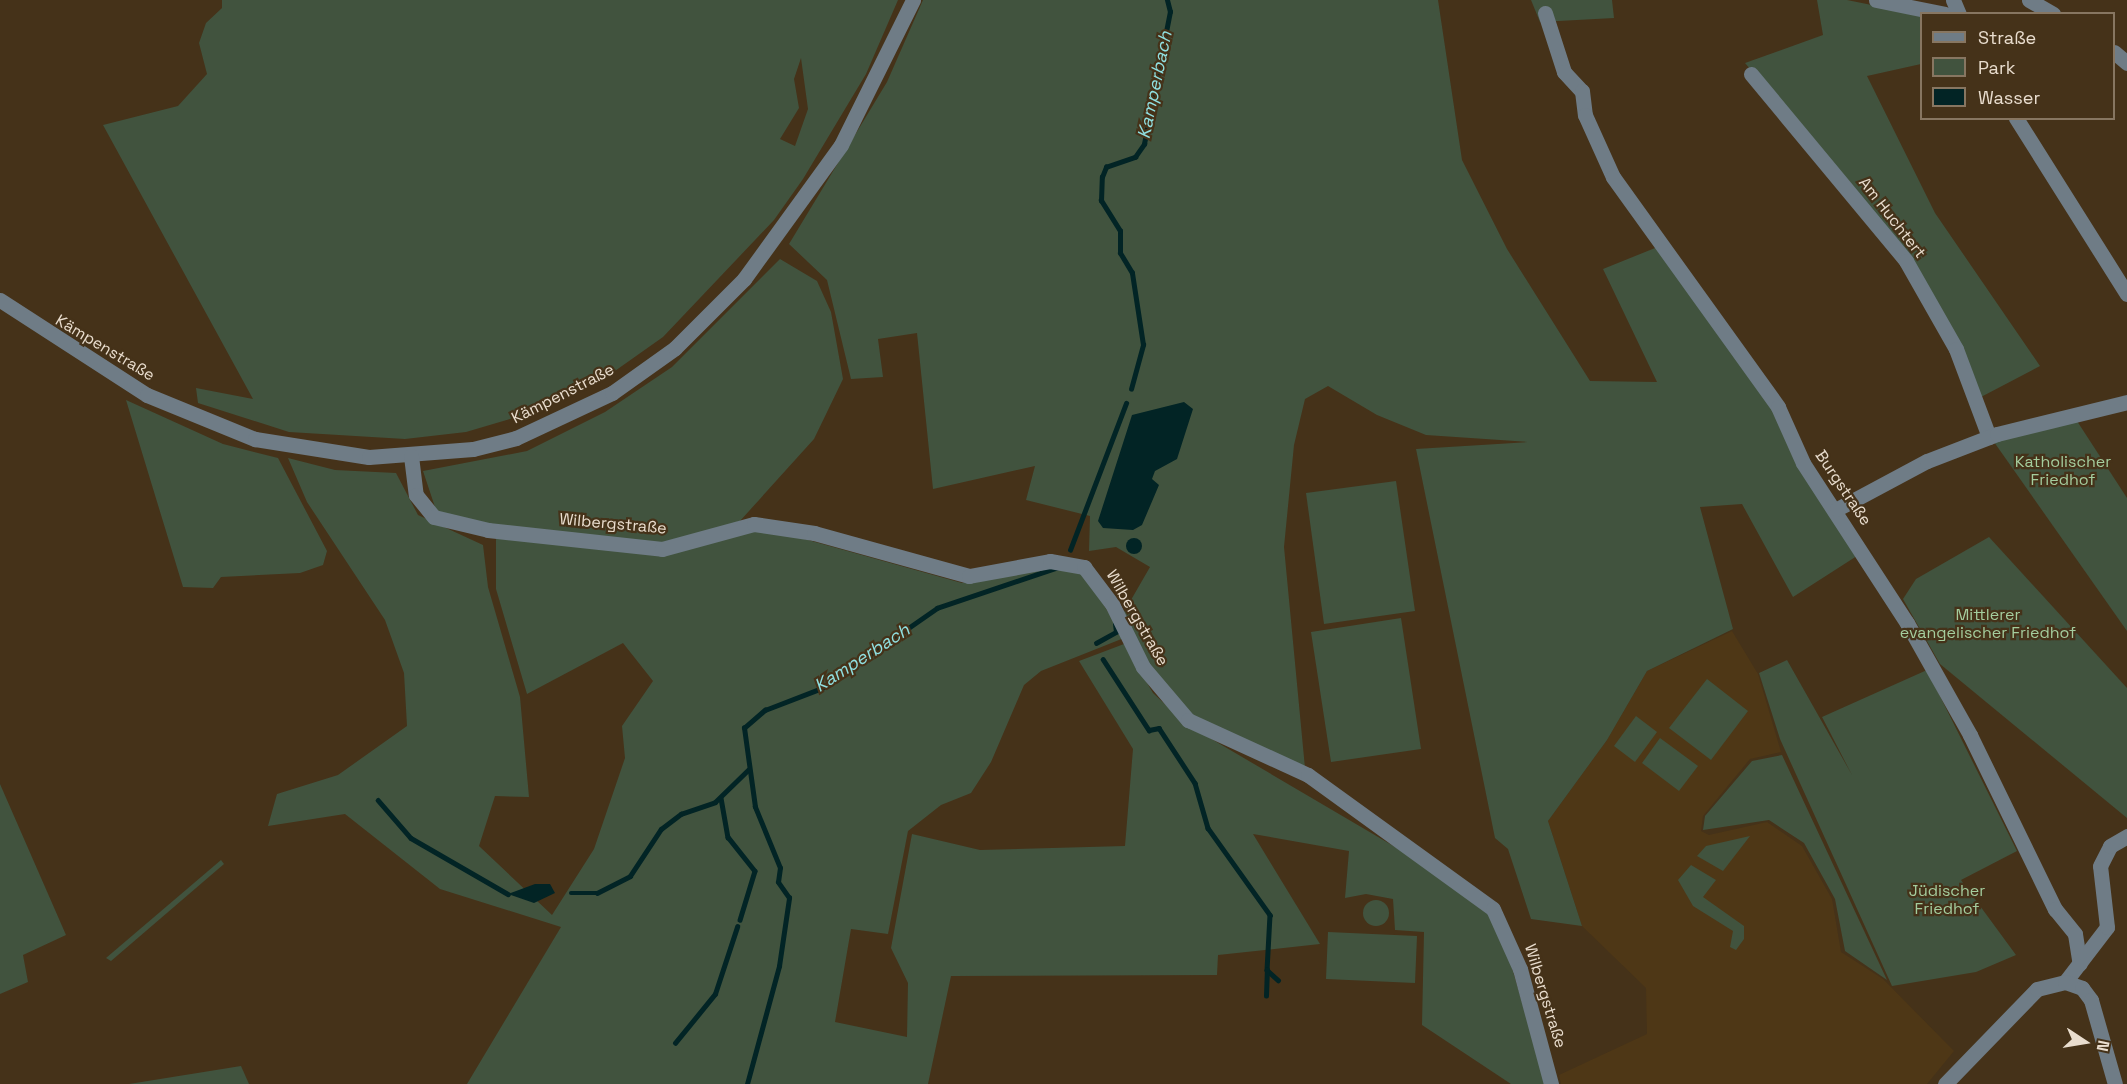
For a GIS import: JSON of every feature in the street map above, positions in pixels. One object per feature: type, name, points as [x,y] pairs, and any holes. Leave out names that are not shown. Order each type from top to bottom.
[{"type":"street","name":"Kämpenstraße","points":[[0,300],[94,365],[198,419],[286,447],[369,457],[411,456],[473,448],[549,425],[612,393],[675,348],[744,279],[796,213],[878,79],[913,0]]},
{"type":"street","points":[[1876,0],[1935,12]]},
{"type":"street","points":[[2029,0],[2050,12]]},
{"type":"street","name":"Burgstraße","points":[[1545,13],[1564,72],[1582,92],[1585,115],[1613,177],[1778,407],[1803,463],[1837,509],[1970,735],[2055,909],[2074,933],[2080,964]]},
{"type":"street","points":[[2115,53],[2127,63]]},
{"type":"street","name":"Am Huchtert","points":[[1751,74],[1906,261],[1956,349],[1989,437]]},
{"type":"street","points":[[2017,120],[2127,294]]},
{"type":"street","points":[[1837,509],[1927,461],[1989,437],[2127,402]]},
{"type":"street","name":"Wilbergstraße","points":[[411,456],[416,495],[434,517],[488,530],[662,549],[754,524],[814,533],[969,576],[1050,561],[1084,567],[1112,604],[1143,667],[1188,720],[1308,775],[1493,909],[1520,969],[1551,1084]]},
{"type":"street","points":[[2065,982],[2107,927],[2103,855],[2127,836]]},
{"type":"street","points":[[1946,1084],[2037,989],[2065,982],[2082,988],[2091,1000],[2115,1084]]},
{"type":"shaded area","points":[[1732,631],[1758,674],[1781,752],[1750,759],[1703,816],[1701,831],[1709,835],[1767,822],[1802,846],[1832,899],[1841,952],[1883,979],[1954,1051],[1927,1084],[1561,1084],[1559,1075],[1647,1034],[1646,988],[1582,926],[1548,821],[1607,740],[1647,671]]},
{"type":"green space","points":[[222,0],[898,0],[866,74],[803,179],[774,220],[663,337],[605,378],[527,414],[466,432],[405,439],[289,432],[198,403],[196,388],[253,399],[103,125],[178,106],[207,74],[199,43],[206,23],[222,8]],"holes":[[[801,58],[808,109],[795,146],[780,139],[799,108],[794,79]]]},
{"type":"green space","points":[[923,0],[1438,0],[1462,160],[1507,249],[1590,381],[1657,382],[1603,269],[1660,246],[1776,409],[1860,554],[1793,597],[1742,504],[1700,507],[1733,629],[1647,671],[1607,740],[1548,821],[1582,926],[1531,919],[1508,849],[1495,838],[1416,449],[1528,442],[1426,435],[1377,415],[1328,386],[1305,399],[1294,445],[1284,547],[1305,768],[1190,717],[1163,689],[1120,619],[1150,567],[1116,547],[1089,551],[1090,516],[1026,500],[1035,466],[933,489],[917,333],[878,339],[883,377],[851,379],[827,280],[789,244],[887,82]]},
{"type":"green space","points":[[1531,0],[1612,0],[1614,18],[1540,22]]},
{"type":"green space","points":[[1817,0],[1847,0],[1920,15],[1920,64],[1867,76],[1935,213],[2040,366],[1981,397],[1914,261],[1745,63],[1823,35]]},
{"type":"green space","points":[[780,259],[817,281],[831,312],[843,379],[814,439],[740,521],[665,544],[456,521],[436,510],[423,471],[527,451],[605,412],[672,367]]},
{"type":"green space","points":[[126,400],[223,444],[278,458],[327,551],[323,565],[300,573],[221,577],[213,588],[183,587]]},
{"type":"green space","name":"Katholischer Friedhof","points":[[2077,421],[2127,498],[2127,631],[1994,442]]},
{"type":"green space","points":[[288,458],[335,470],[396,473],[418,515],[483,545],[488,587],[520,697],[529,797],[495,796],[479,846],[552,915],[594,849],[625,758],[622,726],[653,681],[623,643],[527,694],[496,589],[496,536],[663,554],[755,531],[783,533],[962,583],[1050,565],[1082,569],[1124,638],[1041,671],[1024,685],[991,762],[971,793],[941,805],[908,831],[888,934],[851,929],[835,1022],[907,1037],[908,983],[891,948],[912,834],[980,850],[1125,846],[1133,749],[1079,661],[1124,644],[1153,693],[1186,724],[1419,861],[1489,913],[1505,944],[1546,1084],[1511,1084],[1422,1025],[1424,932],[1395,930],[1393,899],[1366,894],[1345,898],[1349,851],[1253,834],[1320,944],[1218,955],[1217,975],[951,976],[928,1084],[467,1084],[561,927],[440,889],[345,814],[268,826],[277,794],[338,775],[407,726],[404,673],[385,620],[307,502]]},
{"type":"green space","points":[[1396,481],[1415,611],[1324,624],[1306,493]]},
{"type":"green space","name":"Mittlerer evangelischer Friedhof","points":[[1989,537],[2127,688],[2127,818],[1940,664],[1903,599],[1916,579]]},
{"type":"green space","points":[[1401,618],[1421,749],[1331,762],[1311,632]]},
{"type":"green space","name":"Jüdischer Friedhof","points":[[1787,660],[1852,775],[1822,717],[1927,670],[2017,851],[1961,880],[2016,955],[1976,972],[1892,986],[1780,739],[1759,673]]},
{"type":"green space","points":[[1707,679],[1748,711],[1711,760],[1669,728]]},
{"type":"green space","points":[[1636,716],[1657,732],[1635,762],[1614,746]]},
{"type":"green space","points":[[1660,738],[1698,766],[1679,791],[1642,763]]},
{"type":"green space","points":[[1782,755],[1887,980],[1845,951],[1835,899],[1804,843],[1769,820],[1703,830],[1705,816],[1752,761]]},
{"type":"green space","points":[[0,784],[66,935],[23,955],[28,982],[0,994]]},
{"type":"green space","points":[[1750,836],[1723,871],[1697,856],[1706,846]]},
{"type":"green space","points":[[221,860],[224,864],[111,961],[106,958]]},
{"type":"green space","points":[[1691,865],[1716,880],[1703,897],[1744,926],[1744,939],[1736,950],[1730,947],[1733,931],[1693,906],[1678,880]]},
{"type":"green space","points":[[1376,900],[1385,904],[1389,913],[1385,922],[1376,926],[1367,922],[1363,913],[1367,904]]},
{"type":"green space","points":[[1328,932],[1417,936],[1415,983],[1326,979]]},
{"type":"green space","points":[[241,1066],[249,1084],[129,1084]]},
{"type":"water","points":[[1184,402],[1193,409],[1177,459],[1155,471],[1152,479],[1159,485],[1142,525],[1133,530],[1103,528],[1098,521],[1132,415]]},
{"type":"water","points":[[1134,538],[1140,540],[1142,546],[1140,552],[1134,554],[1128,552],[1126,546],[1128,540]]},
{"type":"water","points":[[535,884],[550,884],[555,893],[534,903],[508,894]]},
{"type":"waterway","name":"Kamperbach","points":[[1131,389],[1143,345],[1132,273],[1120,253],[1120,231],[1101,201],[1102,177],[1106,167],[1135,157],[1144,144],[1170,12],[1167,0]]},
{"type":"waterway","name":"Kamperbach","points":[[1070,550],[1126,403]]},
{"type":"waterway","name":"Kamperbach","points":[[747,1084],[779,966],[789,898],[778,882],[780,868],[755,807],[744,728],[765,710],[822,688],[937,608],[1058,567]]},
{"type":"waterway","points":[[1096,643],[1116,632],[1115,624]]},
{"type":"waterway","points":[[1103,659],[1149,730],[1159,728],[1195,783],[1208,828],[1270,915],[1267,970],[1278,980]]},
{"type":"waterway","points":[[571,893],[597,893],[630,876],[661,829],[681,814],[715,802],[748,770]]},
{"type":"waterway","points":[[721,798],[728,837],[755,871],[740,920]]},
{"type":"waterway","points":[[378,800],[411,838],[508,894]]},
{"type":"waterway","points":[[675,1043],[715,994],[737,927]]},
{"type":"waterway","points":[[1266,996],[1267,970]]}]
